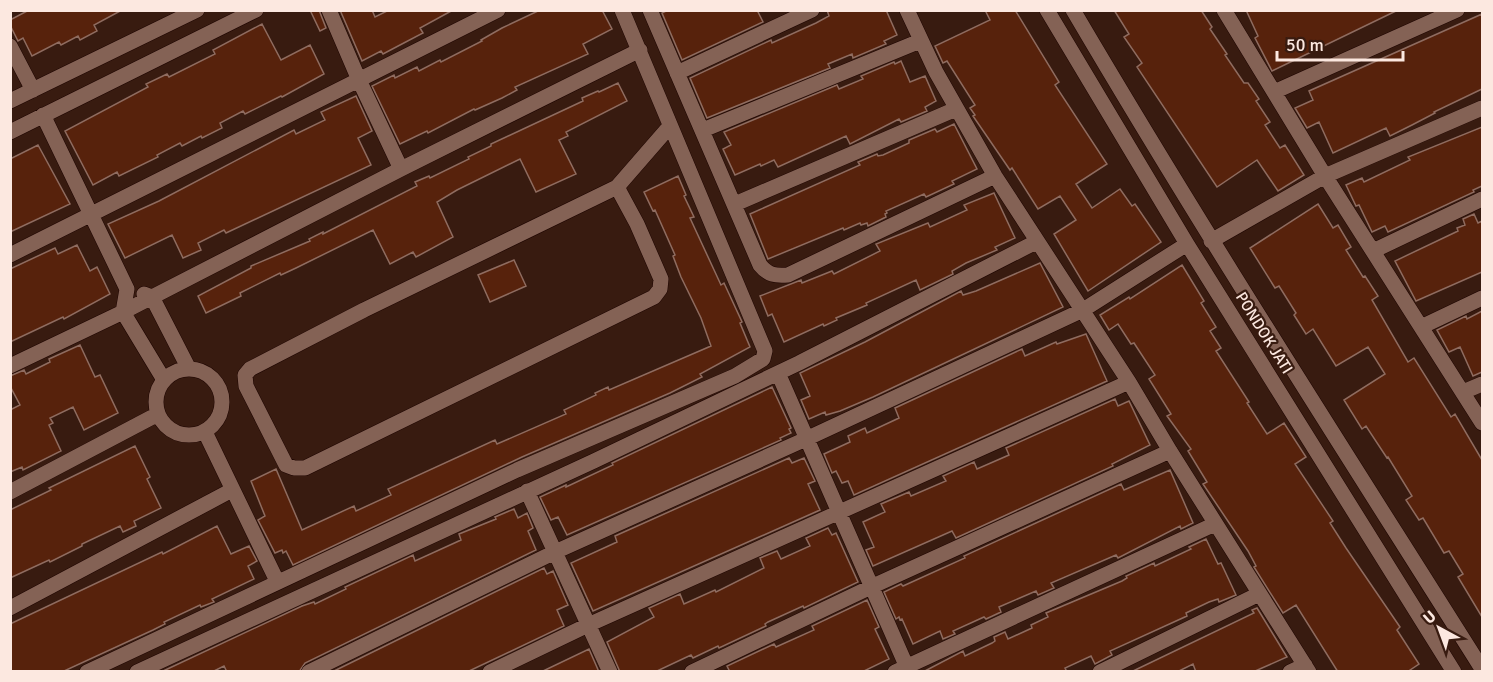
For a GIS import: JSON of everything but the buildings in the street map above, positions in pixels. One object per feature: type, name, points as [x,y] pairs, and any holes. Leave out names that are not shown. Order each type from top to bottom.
[{"type":"street","points":[[10,101],[197,10]]},
{"type":"street","points":[[10,132],[256,10]]},
{"type":"street","points":[[329,10],[400,169]]},
{"type":"street","points":[[10,255],[498,10]]},
{"type":"street","points":[[87,672],[517,470],[735,376],[759,363],[765,351],[622,10]]},
{"type":"street","points":[[650,10],[765,272],[774,276],[788,275],[995,176]]},
{"type":"street","points":[[678,73],[812,10]]},
{"type":"street","points":[[907,10],[920,42],[995,176],[1129,382],[1215,524],[1307,668],[1290,672]]},
{"type":"street","name":"PONDOK JATI","points":[[1047,10],[1136,162],[1454,672]]},
{"type":"street","name":"PONDOK JATI","points":[[1073,10],[1211,241],[1482,669]]},
{"type":"street","points":[[1224,10],[1325,176],[1482,423]]},
{"type":"street","points":[[1274,92],[1457,10]]},
{"type":"street","points":[[169,24],[180,48]]},
{"type":"street","points":[[703,130],[920,42]]},
{"type":"street","points":[[10,46],[33,90]]},
{"type":"street","points":[[10,366],[123,312],[400,169],[640,50]]},
{"type":"street","points":[[1211,241],[1325,176],[1482,108]]},
{"type":"street","points":[[735,204],[956,109]]},
{"type":"street","points":[[44,115],[128,289],[123,312],[164,380]]},
{"type":"street","points":[[617,187],[662,279],[660,289],[654,297],[305,468],[286,465],[246,386],[245,375],[250,369],[363,310],[617,187],[670,126]]},
{"type":"street","points":[[1136,162],[1154,149]]},
{"type":"street","points":[[1373,250],[1482,199]]},
{"type":"street","points":[[137,672],[594,461],[778,373],[1036,242]]},
{"type":"street","points":[[309,672],[555,552],[806,439],[1083,310],[1187,244]]},
{"type":"street","points":[[128,289],[152,297],[189,369]]},
{"type":"street","points":[[1421,327],[1482,298]]},
{"type":"street","points":[[189,369],[200,370],[210,375],[217,383],[222,396],[222,410],[216,423],[206,432],[192,436],[177,434],[165,426],[158,414],[155,402],[164,380],[175,372],[189,369]]},
{"type":"street","points":[[778,373],[873,586],[904,670],[1215,524]]},
{"type":"street","points":[[490,672],[588,625],[1129,382]]},
{"type":"street","points":[[1463,392],[1482,384]]},
{"type":"street","points":[[10,492],[158,414]]},
{"type":"street","points":[[206,432],[232,490],[278,581]]},
{"type":"street","points":[[692,672],[873,586],[1170,451]]},
{"type":"street","points":[[10,608],[232,490]]},
{"type":"street","points":[[527,491],[610,672]]},
{"type":"street","points":[[1100,672],[1259,594]]}]
